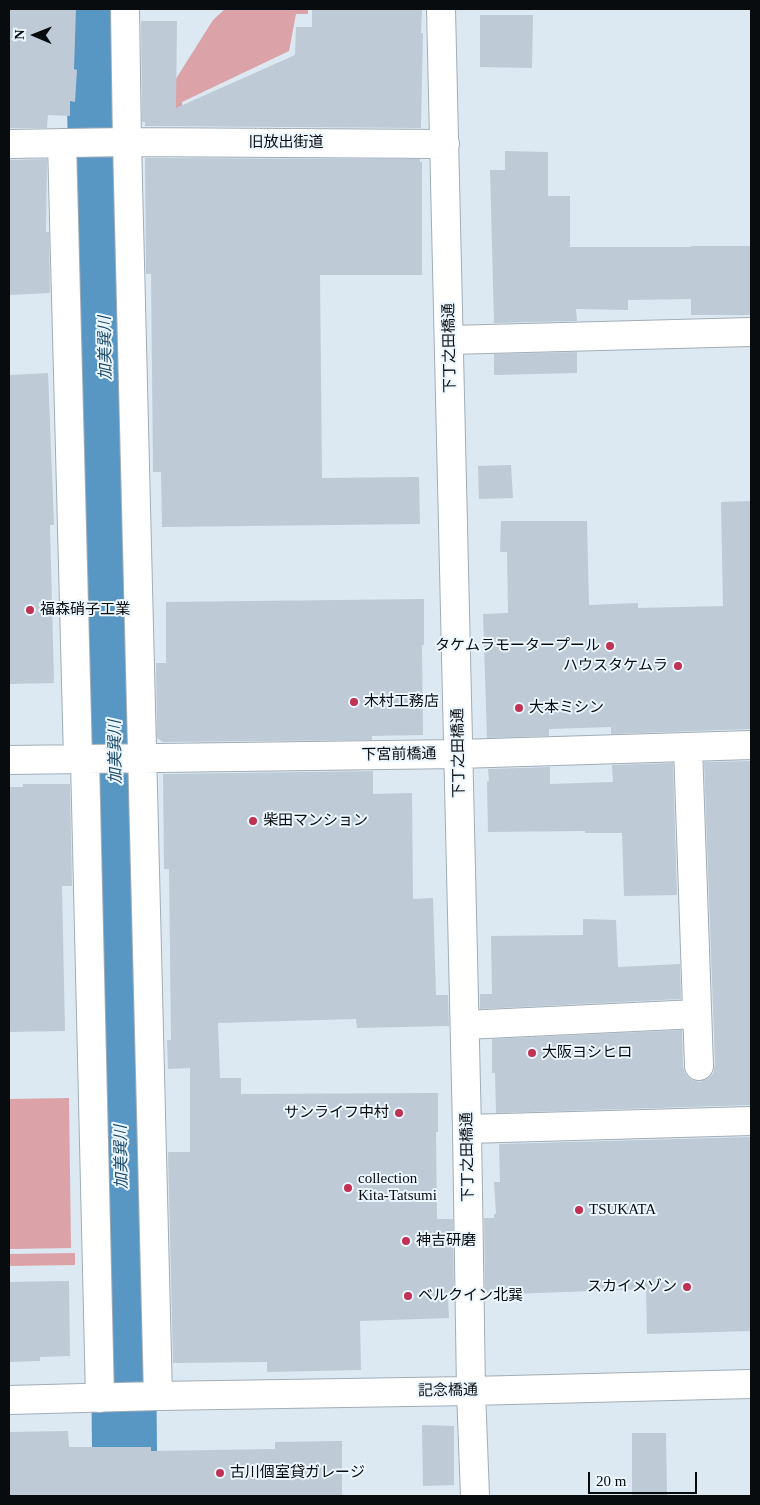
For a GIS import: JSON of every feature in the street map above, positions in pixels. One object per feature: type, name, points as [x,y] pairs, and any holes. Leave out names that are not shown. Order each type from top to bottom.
[{"type":"street","points":[[125,9],[123,142],[139,759],[151,1396]]},
{"type":"street","name":"下丁之田橋通","points":[[441,9],[465,1025],[471,1391],[475,1496]]},
{"type":"street","points":[[9,144],[66,143],[105,1398],[9,1400]]},
{"type":"street","name":"旧放出街道","points":[[66,143],[444,144]]},
{"type":"street","points":[[450,340],[751,332]]},
{"type":"street","name":"下宮前橋通","points":[[85,759],[459,754],[751,745]]},
{"type":"street","points":[[688,747],[699,1066]]},
{"type":"street","points":[[9,760],[85,759]]},
{"type":"street","points":[[465,1025],[697,1014]]},
{"type":"street","points":[[467,1129],[751,1121]]},
{"type":"street","name":"記念橋通","points":[[105,1398],[751,1384]]},
{"type":"shaded area","points":[[225,9],[308,9],[308,14],[296,14],[289,51],[182,102],[182,125],[167,93],[213,20]]},
{"type":"shaded area","points":[[69,1098],[71,1248],[9,1249],[9,1099]]},
{"type":"shaded area","points":[[75,1253],[75,1265],[9,1266],[9,1254]]},
{"type":"building","points":[[9,9],[76,9],[74,69],[77,70],[75,102],[70,101],[70,116],[48,115],[47,128],[9,128]]},
{"type":"building","points":[[312,9],[422,9],[421,128],[145,126],[145,122],[142,122],[141,21],[177,21],[176,108],[295,55],[296,27],[312,27]]},
{"type":"building","points":[[480,15],[533,15],[532,68],[480,67]]},
{"type":"building","points":[[505,151],[548,152],[548,196],[570,196],[570,247],[751,246],[751,315],[691,315],[691,299],[628,300],[628,310],[576,309],[577,321],[494,323],[490,170],[505,170]]},
{"type":"building","points":[[145,158],[420,159],[420,162],[422,162],[422,275],[320,275],[322,478],[419,477],[420,524],[162,527],[161,472],[153,472],[151,274],[146,274]]},
{"type":"building","points":[[47,159],[46,232],[49,232],[50,293],[9,295],[9,160]]},
{"type":"building","points":[[577,352],[577,373],[494,375],[494,354]]},
{"type":"building","points":[[48,373],[54,525],[50,525],[54,683],[9,684],[9,375]]},
{"type":"building","points":[[511,465],[513,498],[479,499],[478,466]]},
{"type":"building","points":[[751,501],[751,729],[611,734],[611,727],[549,729],[549,736],[487,738],[483,614],[508,613],[507,552],[500,552],[501,521],[587,521],[589,605],[638,603],[638,608],[723,606],[721,502]]},
{"type":"building","points":[[424,599],[424,645],[422,645],[423,735],[372,736],[372,740],[163,742],[157,738],[156,663],[166,663],[166,602]]},
{"type":"building","points":[[751,761],[751,1105],[496,1113],[495,1073],[492,1073],[492,1039],[682,1030],[683,1067],[686,1075],[692,1080],[700,1082],[713,1074],[715,1065],[704,762]]},
{"type":"building","points":[[673,763],[677,895],[624,896],[622,833],[585,833],[585,831],[488,832],[488,769],[550,767],[550,784],[613,782],[612,765]]},
{"type":"building","points":[[373,771],[373,794],[412,793],[413,899],[433,898],[436,995],[448,995],[449,1026],[357,1028],[356,1019],[218,1023],[220,1078],[241,1078],[241,1094],[438,1093],[438,1132],[436,1132],[437,1219],[453,1219],[454,1296],[448,1297],[449,1318],[360,1321],[361,1370],[267,1372],[267,1362],[173,1363],[168,1152],[190,1152],[190,1068],[168,1069],[167,1040],[171,1040],[169,869],[164,869],[163,774]]},
{"type":"building","points":[[23,784],[70,784],[72,886],[62,886],[65,1031],[9,1032],[9,787],[23,787]]},
{"type":"building","points":[[583,919],[616,920],[618,967],[680,964],[681,999],[480,1009],[480,994],[492,994],[491,936],[583,935]]},
{"type":"building","points":[[751,1137],[751,1331],[647,1334],[646,1289],[485,1295],[484,1218],[494,1218],[494,1214],[496,1214],[494,1182],[500,1182],[499,1144]]},
{"type":"building","points":[[69,1281],[70,1356],[40,1357],[40,1361],[9,1362],[9,1282]]},
{"type":"building","points":[[422,1425],[454,1426],[454,1485],[423,1486]]},
{"type":"building","points":[[68,1431],[69,1447],[151,1447],[151,1451],[275,1449],[275,1442],[342,1441],[342,1496],[9,1496],[9,1432]]},
{"type":"building","points":[[632,1433],[666,1433],[667,1496],[632,1496]]},
{"type":"waterway","name":"加美巽川","points":[[97,9],[118,826],[125,1496]]},
{"type":"place","name":"福森硝子工業","points":[[30,610]]},
{"type":"place","name":"タケムラモータープール","points":[[610,646]]},
{"type":"place","name":"ハウスタケムラ","points":[[678,666]]},
{"type":"place","name":"木村工務店","points":[[354,702]]},
{"type":"place","name":"大本ミシン","points":[[519,708]]},
{"type":"place","name":"柴田マンション","points":[[253,821]]},
{"type":"place","name":"大阪ヨシヒロ","points":[[532,1053]]},
{"type":"place","name":"サンライフ中村","points":[[399,1113]]},
{"type":"place","name":"collection Kita-Tatsumi","points":[[348,1188]]},
{"type":"place","name":"TSUKATA","points":[[579,1210]]},
{"type":"place","name":"神吉研磨","points":[[406,1241]]},
{"type":"place","name":"スカイメゾン","points":[[687,1287]]},
{"type":"place","name":"ベルクイン北巽","points":[[408,1296]]},
{"type":"place","name":"古川個室貸ガレージ","points":[[220,1473]]}]
